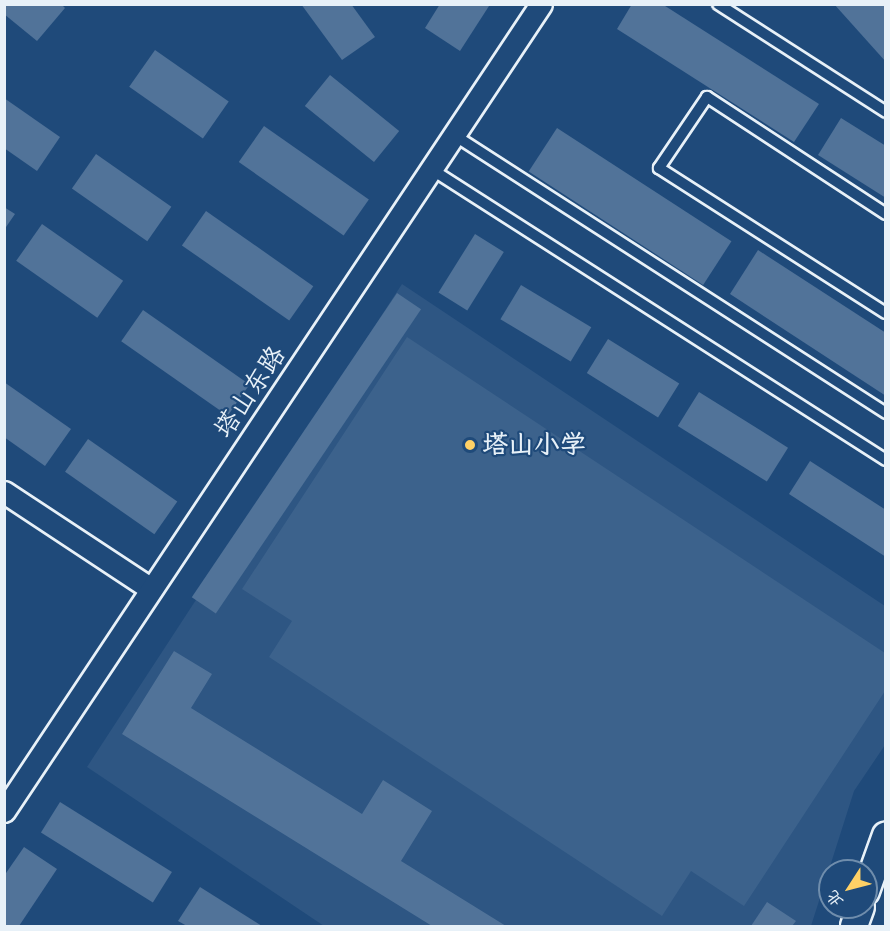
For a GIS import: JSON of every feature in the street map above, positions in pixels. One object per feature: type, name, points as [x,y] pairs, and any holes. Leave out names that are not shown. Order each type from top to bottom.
[{"type":"street","name":"塔山东路","points":[[4,810],[541,4]]},
{"type":"street","points":[[4,492],[151,589]]},
{"type":"street","points":[[877,859],[885,835]]},
{"type":"lane","points":[[718,4],[885,112]]},
{"type":"lane","points":[[885,214],[707,97],[659,168],[885,313]]},
{"type":"lane","points":[[454,135],[885,413]]},
{"type":"lane","points":[[431,170],[885,460]]},
{"type":"shaded area","name":"塔山小学","points":[[402,284],[885,606],[885,745],[854,791],[832,859],[818,859],[818,904],[811,926],[324,926],[87,767]]},
{"type":"shaded area","points":[[407,337],[885,653],[885,691],[744,906],[691,871],[662,916],[269,657],[292,621],[242,589]]},
{"type":"building","points":[[4,4],[61,4],[65,8],[37,41],[4,14]]},
{"type":"building","points":[[301,4],[351,4],[375,37],[342,60]]},
{"type":"building","points":[[440,4],[489,6],[460,51],[425,28]]},
{"type":"building","points":[[632,4],[662,4],[819,104],[794,142],[617,29]]},
{"type":"building","points":[[834,4],[886,4],[886,62]]},
{"type":"building","points":[[155,50],[229,102],[203,138],[129,87]]},
{"type":"building","points":[[330,75],[399,131],[374,162],[305,106]]},
{"type":"building","points":[[4,98],[60,137],[37,171],[4,148]]},
{"type":"building","points":[[841,118],[886,146],[886,198],[818,155]]},
{"type":"building","points":[[264,126],[369,199],[344,235],[239,162]]},
{"type":"building","points":[[557,128],[731,241],[703,285],[529,172]]},
{"type":"building","points":[[96,154],[171,207],[147,241],[72,188]]},
{"type":"building","points":[[4,207],[15,214],[4,230]]},
{"type":"building","points":[[206,211],[313,286],[289,321],[182,245]]},
{"type":"building","points":[[42,224],[123,281],[97,318],[16,261]]},
{"type":"building","points":[[475,234],[504,252],[467,311],[438,293]]},
{"type":"building","points":[[758,250],[886,333],[886,396],[730,294]]},
{"type":"building","points":[[521,285],[591,327],[571,362],[500,319]]},
{"type":"building","points":[[397,293],[421,309],[216,613],[192,597]]},
{"type":"building","points":[[143,310],[249,385],[228,416],[121,341]]},
{"type":"building","points":[[608,339],[679,384],[658,417],[587,373]]},
{"type":"building","points":[[4,382],[71,429],[45,466],[4,437]]},
{"type":"building","points":[[699,392],[788,448],[767,482],[678,426]]},
{"type":"building","points":[[88,439],[177,502],[154,534],[65,472]]},
{"type":"building","points":[[810,461],[886,510],[886,557],[789,494]]},
{"type":"building","points":[[174,651],[212,674],[191,708],[362,814],[383,780],[432,811],[401,861],[506,926],[432,926],[122,734]]},
{"type":"building","points":[[60,802],[172,872],[153,902],[41,833]]},
{"type":"building","points":[[24,847],[57,869],[19,926],[4,926],[4,876]]},
{"type":"building","points":[[200,887],[262,926],[187,926],[178,921]]},
{"type":"building","points":[[767,902],[796,921],[792,926],[751,926]]},
{"type":"place","name":"塔山小学","points":[[470,445]]}]
